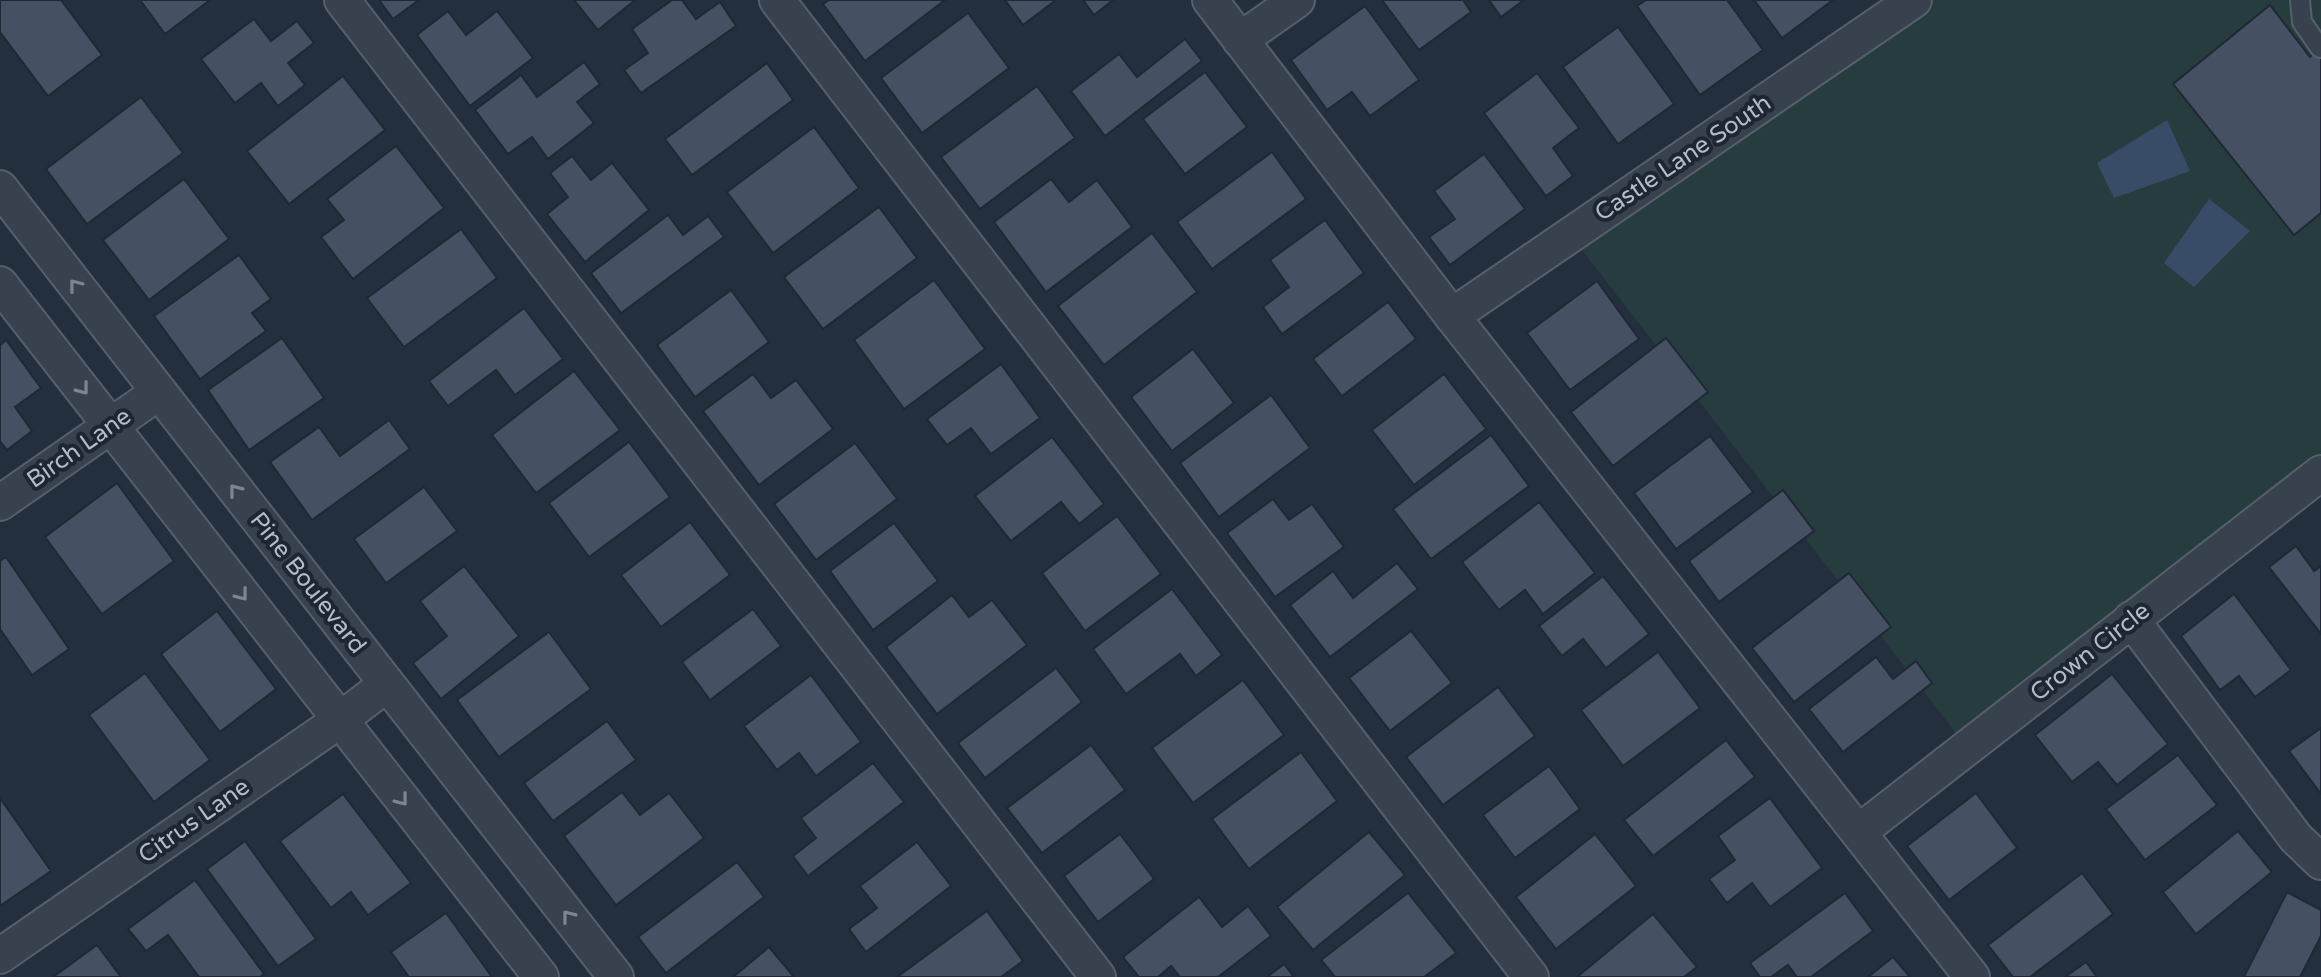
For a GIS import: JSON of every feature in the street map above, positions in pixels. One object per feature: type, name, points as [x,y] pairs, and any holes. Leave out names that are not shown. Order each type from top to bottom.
[{"type":"street","points":[[342,0],[1098,977]]},
{"type":"street","points":[[777,0],[1531,977]]},
{"type":"street","points":[[1210,0],[1452,316],[1972,977]]},
{"type":"street","points":[[1240,40],[1297,0]]},
{"type":"street","name":"Castle Lane South","points":[[1452,316],[1914,0]]},
{"type":"street","name":"Pine Boulevard","points":[[0,188],[616,977]]},
{"type":"street","points":[[0,284],[541,977]]},
{"type":"street","name":"Birch Lane","points":[[0,503],[159,392]]},
{"type":"street","name":"Crown Circle","points":[[1860,831],[2321,473]]},
{"type":"street","points":[[2131,619],[2296,838],[2321,862]]},
{"type":"street","name":"Citrus Lane","points":[[0,956],[340,720],[387,684]]},
{"type":"lane","points":[[2300,0],[2302,22],[2320,48]]},
{"type":"green space","points":[[1905,0],[2321,0],[2321,470],[1969,750],[1568,232]]},
{"type":"water","points":[[2167,120],[2190,171],[2114,198],[2097,163]]},
{"type":"water","points":[[2209,199],[2250,231],[2194,287],[2164,263]]},
{"type":"building","points":[[0,0],[61,0],[102,55],[48,96],[0,32]]},
{"type":"building","points":[[140,0],[210,0],[165,34]]},
{"type":"building","points":[[379,0],[419,0],[393,19]]},
{"type":"building","points":[[574,0],[635,0],[598,30]]},
{"type":"building","points":[[672,0],[682,0],[696,19],[720,2],[736,26],[641,93],[624,70],[648,53],[632,29]]},
{"type":"building","points":[[829,0],[945,0],[865,61],[823,4]]},
{"type":"building","points":[[1005,0],[1056,0],[1023,25]]},
{"type":"building","points":[[1083,0],[1113,0],[1094,15]]},
{"type":"building","points":[[1382,0],[1463,0],[1471,12],[1419,50]]},
{"type":"building","points":[[1489,0],[1524,0],[1501,17]]},
{"type":"building","points":[[1646,0],[1727,0],[1763,50],[1700,95],[1637,6]]},
{"type":"building","points":[[1754,0],[1833,0],[1782,38]]},
{"type":"building","points":[[2270,5],[2310,57],[2321,47],[2321,213],[2294,235],[2173,84]]},
{"type":"building","points":[[1365,6],[1419,80],[1370,116],[1352,92],[1327,110],[1291,60]]},
{"type":"building","points":[[448,11],[466,35],[497,11],[533,58],[470,106],[417,35]]},
{"type":"building","points":[[968,13],[1009,68],[922,133],[881,78]]},
{"type":"building","points":[[254,19],[271,41],[297,21],[314,43],[288,63],[305,85],[278,106],[261,83],[235,103],[201,59]]},
{"type":"building","points":[[1618,27],[1674,104],[1618,144],[1563,67]]},
{"type":"building","points":[[1185,39],[1202,61],[1105,136],[1071,91],[1119,54],[1137,77]]},
{"type":"building","points":[[584,62],[600,84],[577,102],[594,123],[548,159],[532,137],[508,154],[475,110],[521,75],[537,97]]},
{"type":"building","points":[[767,63],[793,100],[692,175],[665,139]]},
{"type":"building","points":[[1205,72],[1247,127],[1185,174],[1143,119]]},
{"type":"building","points":[[1537,73],[1579,128],[1553,148],[1573,176],[1546,196],[1484,113]]},
{"type":"building","points":[[343,76],[385,130],[289,204],[247,151]]},
{"type":"building","points":[[1037,86],[1075,138],[980,209],[941,157]]},
{"type":"building","points":[[141,97],[183,153],[87,224],[46,169]]},
{"type":"building","points":[[814,127],[859,188],[773,253],[727,192]]},
{"type":"building","points":[[396,146],[444,208],[353,279],[321,237],[344,220],[327,199]]},
{"type":"building","points":[[1272,152],[1306,199],[1212,269],[1177,222]]},
{"type":"building","points":[[1484,154],[1525,209],[1450,265],[1429,237],[1455,219],[1434,191]]},
{"type":"building","points":[[572,156],[591,180],[612,163],[649,210],[585,262],[547,214],[568,197],[550,173]]},
{"type":"building","points":[[184,179],[229,239],[149,300],[103,240]]},
{"type":"building","points":[[1051,179],[1069,202],[1097,180],[1132,227],[1046,292],[994,222]]},
{"type":"building","points":[[879,207],[917,258],[823,329],[784,277]]},
{"type":"building","points":[[668,215],[683,235],[708,216],[724,237],[621,313],[591,273]]},
{"type":"building","points":[[1325,220],[1364,273],[1282,334],[1263,307],[1289,287],[1270,260]]},
{"type":"building","points":[[461,229],[497,278],[404,347],[367,298]]},
{"type":"building","points":[[1152,233],[1197,292],[1104,365],[1058,306]]},
{"type":"building","points":[[239,255],[271,299],[252,313],[266,331],[200,379],[154,316]]},
{"type":"building","points":[[934,280],[985,349],[904,409],[854,340]]},
{"type":"building","points":[[1597,281],[1639,339],[1570,390],[1527,333]]},
{"type":"building","points":[[731,290],[769,342],[695,397],[657,345]]},
{"type":"building","points":[[1388,302],[1416,339],[1342,396],[1313,359]]},
{"type":"building","points":[[524,308],[563,359],[515,395],[496,370],[448,406],[429,381]]},
{"type":"building","points":[[282,338],[324,398],[249,450],[208,390]]},
{"type":"building","points":[[1666,338],[1708,392],[1613,466],[1571,412]]},
{"type":"building","points":[[6,340],[41,388],[15,407],[32,431],[7,450],[0,441],[0,345]]},
{"type":"building","points":[[1193,349],[1234,403],[1172,451],[1131,397]]},
{"type":"building","points":[[1001,364],[1040,418],[991,454],[971,428],[947,445],[927,419]]},
{"type":"building","points":[[574,371],[620,430],[536,493],[492,435]]},
{"type":"building","points":[[753,374],[771,398],[796,380],[833,429],[759,485],[703,411]]},
{"type":"building","points":[[1444,374],[1486,429],[1414,485],[1372,430]]},
{"type":"building","points":[[1271,395],[1310,448],[1219,517],[1180,463]]},
{"type":"building","points":[[389,420],[410,449],[312,520],[270,462],[319,427],[340,456]]},
{"type":"building","points":[[1491,435],[1529,486],[1431,559],[1393,509]]},
{"type":"building","points":[[1710,436],[1753,492],[1676,549],[1634,493]]},
{"type":"building","points":[[1052,437],[1104,504],[1079,524],[1061,502],[1011,541],[975,496]]},
{"type":"building","points":[[629,442],[670,497],[589,557],[549,503]]},
{"type":"building","points":[[855,443],[897,499],[816,560],[774,504]]},
{"type":"building","points":[[117,483],[174,561],[102,614],[45,537]]},
{"type":"building","points":[[424,487],[457,531],[386,583],[354,539]]},
{"type":"building","points":[[1783,490],[1814,531],[1719,602],[1689,561]]},
{"type":"building","points":[[1273,499],[1289,520],[1312,504],[1344,547],[1275,597],[1227,533]]},
{"type":"building","points":[[1539,502],[1595,573],[1543,614],[1525,590],[1499,610],[1462,562]]},
{"type":"building","points":[[1117,516],[1161,574],[1085,631],[1042,573]]},
{"type":"building","points":[[690,522],[730,575],[661,627],[621,575]]},
{"type":"building","points":[[894,523],[938,581],[873,630],[830,571]]},
{"type":"building","points":[[2296,546],[2314,571],[2321,566],[2321,634],[2269,567]]},
{"type":"building","points":[[6,557],[69,649],[32,675],[0,629],[0,561]]},
{"type":"building","points":[[1397,563],[1418,589],[1330,657],[1290,605],[1333,571],[1353,598]]},
{"type":"building","points":[[464,566],[519,636],[441,699],[413,663],[447,636],[420,601]]},
{"type":"building","points":[[1849,573],[1891,627],[1794,702],[1752,648]]},
{"type":"building","points":[[1603,576],[1649,634],[1606,668],[1583,639],[1562,656],[1539,626]]},
{"type":"building","points":[[1172,589],[1222,655],[1196,676],[1180,654],[1126,694],[1093,649]]},
{"type":"building","points":[[2234,594],[2291,670],[2255,697],[2239,676],[2220,690],[2181,636]]},
{"type":"building","points":[[952,595],[969,617],[992,600],[1027,645],[937,714],[886,647]]},
{"type":"building","points":[[753,609],[781,646],[710,700],[682,662]]},
{"type":"building","points":[[217,611],[276,689],[220,732],[161,654]]},
{"type":"building","points":[[1411,631],[1452,683],[1390,731],[1349,678]]},
{"type":"building","points":[[549,632],[591,689],[499,757],[457,700]]},
{"type":"building","points":[[1658,652],[1700,708],[1623,766],[1581,710]]},
{"type":"building","points":[[1876,657],[1893,679],[1916,661],[1932,683],[1843,752],[1809,709]]},
{"type":"building","points":[[1056,668],[1082,702],[985,778],[958,743]]},
{"type":"building","points":[[145,673],[210,760],[154,802],[89,715]]},
{"type":"building","points":[[2112,674],[2168,744],[2117,785],[2098,762],[2072,782],[2035,735]]},
{"type":"building","points":[[811,675],[861,742],[816,776],[799,753],[777,770],[744,726]]},
{"type":"building","points":[[1243,680],[1284,735],[1193,803],[1152,748]]},
{"type":"building","points":[[1498,687],[1535,736],[1443,805],[1406,757]]},
{"type":"building","points":[[607,721],[636,760],[553,821],[524,783]]},
{"type":"building","points":[[2321,728],[2321,794],[2289,751]]},
{"type":"building","points":[[1726,740],[1755,777],[1653,856],[1624,820]]},
{"type":"building","points":[[1091,745],[1125,790],[1042,853],[1007,808]]},
{"type":"building","points":[[1301,752],[1337,801],[1249,869],[1212,819]]},
{"type":"building","points":[[2178,755],[2217,805],[2145,860],[2106,809]]},
{"type":"building","points":[[873,763],[904,802],[808,876],[793,856],[816,838],[801,818]]},
{"type":"building","points":[[1549,766],[1580,809],[1515,858],[1483,815]]},
{"type":"building","points":[[622,792],[640,815],[669,793],[704,838],[616,905],[564,836]]},
{"type":"building","points":[[1976,793],[2017,848],[1949,900],[1907,846]]},
{"type":"building","points":[[343,794],[411,883],[368,915],[351,892],[331,908],[280,841]]},
{"type":"building","points":[[0,798],[51,871],[0,906]]},
{"type":"building","points":[[1770,798],[1822,868],[1770,907],[1752,883],[1727,903],[1709,879],[1735,860],[1718,836]]},
{"type":"building","points":[[2238,831],[2272,872],[2196,934],[2163,892]]},
{"type":"building","points":[[1369,832],[1405,875],[1313,950],[1277,907]]},
{"type":"building","points":[[1120,834],[1154,879],[1098,922],[1064,876]]},
{"type":"building","points":[[1595,834],[1636,886],[1556,949],[1516,897]]},
{"type":"building","points":[[245,841],[316,939],[278,966],[207,869]]},
{"type":"building","points":[[917,842],[951,886],[866,952],[849,929],[877,908],[860,886]]},
{"type":"building","points":[[737,862],[764,897],[666,973],[638,937]]},
{"type":"building","points":[[2082,873],[2113,914],[2030,977],[2013,977],[1988,945]]},
{"type":"building","points":[[195,880],[264,974],[260,977],[199,977],[168,935],[146,951],[128,929]]},
{"type":"building","points":[[2287,892],[2321,910],[2321,936],[2300,977],[2244,977]]},
{"type":"building","points":[[1408,893],[1456,953],[1424,977],[1335,977],[1321,960]]},
{"type":"building","points":[[1845,893],[1873,931],[1811,977],[1797,977],[1788,965],[1771,977],[1760,977],[1750,963]]},
{"type":"building","points":[[1199,897],[1222,927],[1248,906],[1271,936],[1218,977],[1180,977],[1171,966],[1158,977],[1139,977],[1123,957]]},
{"type":"building","points":[[987,911],[1023,961],[1001,977],[897,977]]},
{"type":"building","points":[[446,913],[492,977],[409,977],[391,952]]},
{"type":"building","points":[[1653,914],[1697,967],[1684,977],[1577,977]]},
{"type":"building","points":[[97,945],[121,977],[53,977]]},
{"type":"building","points":[[769,947],[794,977],[733,977]]},
{"type":"building","points":[[1893,957],[1910,977],[1868,977]]},
{"type":"building","points":[[2086,962],[2097,977],[2065,977]]},
{"type":"building","points":[[1284,964],[1294,977],[1267,977]]}]
